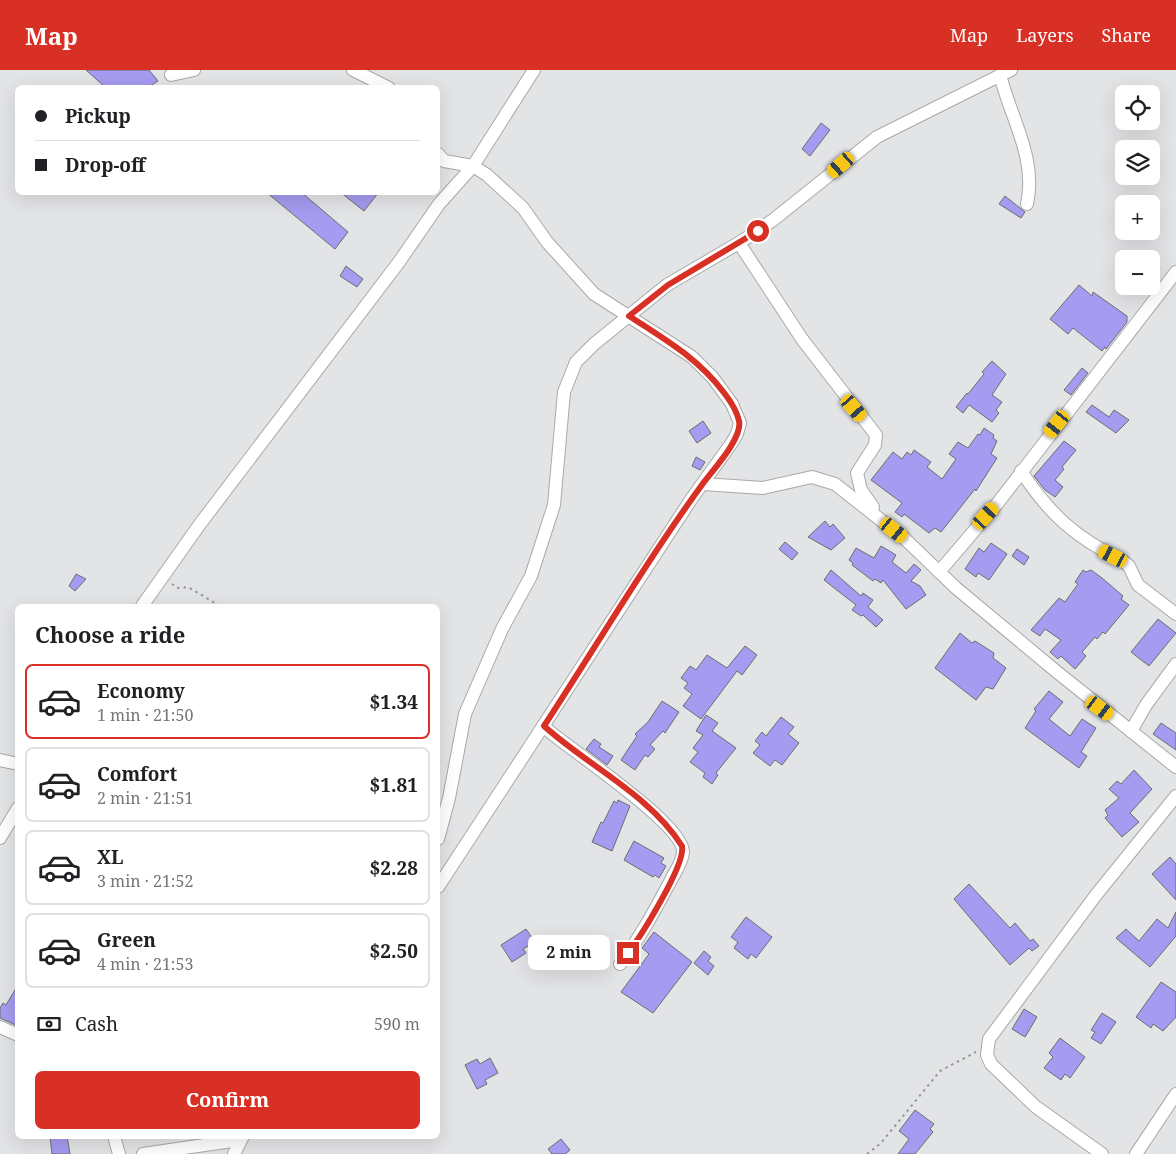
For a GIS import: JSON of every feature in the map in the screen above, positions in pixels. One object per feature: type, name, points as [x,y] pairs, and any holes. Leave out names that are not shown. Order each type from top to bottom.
[{"type":"street","points":[[171,75],[194,70]]},
{"type":"street","points":[[353,70],[383,85]]},
{"type":"street","points":[[143,604],[400,262],[439,204],[473,166],[534,70]]},
{"type":"street","points":[[440,832],[449,798],[465,714],[502,629],[530,576],[554,505],[564,392],[576,362],[594,344],[668,285],[739,243],[806,195],[878,137],[1006,73],[1031,181],[1027,204]]},
{"type":"street","points":[[440,156],[447,162],[473,166],[496,183],[522,208],[547,242],[585,285],[602,301],[629,316],[692,357],[713,378],[737,414],[740,423],[737,434],[440,884]]},
{"type":"street","points":[[739,243],[802,339],[876,435],[875,445],[857,473],[860,488],[872,503],[873,512]]},
{"type":"street","points":[[939,572],[997,504],[1176,272]]},
{"type":"street","points":[[1021,471],[1045,505],[1064,524],[1082,539],[1123,561],[1129,566],[1138,585],[1176,614]]},
{"type":"street","points":[[703,484],[763,488],[812,477],[821,478],[848,491],[905,539],[939,572],[1100,708],[1176,768]]},
{"type":"street","points":[[1131,731],[1146,705],[1176,664]]},
{"type":"street","points":[[544,726],[559,740],[615,780],[657,816],[682,846],[681,860],[650,921],[620,964]]},
{"type":"street","points":[[0,760],[15,763]]},
{"type":"street","points":[[1102,1154],[1036,1107],[991,1064],[987,1046],[989,1039],[1026,987],[1176,796]]},
{"type":"street","points":[[0,838],[15,813]]},
{"type":"street","points":[[0,1028],[15,1034]]},
{"type":"street","points":[[1136,1154],[1176,1094]]},
{"type":"street","points":[[115,1139],[119,1154]]},
{"type":"street","points":[[143,1154],[235,1139]]},
{"type":"street","points":[[234,1154],[241,1139]]},
{"type":"path","points":[[163,576],[174,586],[188,587],[217,604]]},
{"type":"path","points":[[867,1154],[881,1143],[940,1071],[987,1046]]},
{"type":"building","points":[[86,70],[149,70],[158,81],[152,85],[103,85]]},
{"type":"building","points":[[821,123],[830,130],[810,156],[802,149]]},
{"type":"building","points":[[270,195],[305,195],[348,232],[335,249]]},
{"type":"building","points":[[344,195],[377,195],[364,211]]},
{"type":"building","points":[[1005,196],[1025,212],[1021,218],[999,204]]},
{"type":"building","points":[[346,266],[363,279],[357,287],[340,276]]},
{"type":"building","points":[[1079,285],[1092,296],[1093,292],[1127,316],[1127,322],[1106,349],[1105,347],[1102,351],[1073,328],[1068,334],[1050,319]]},
{"type":"building","points":[[992,361],[1006,374],[992,395],[1002,402],[996,410],[999,413],[992,422],[969,405],[963,413],[956,407],[984,374],[982,372]]},
{"type":"building","points":[[1082,368],[1088,373],[1071,395],[1064,390]]},
{"type":"building","points":[[1092,405],[1109,417],[1114,410],[1129,420],[1116,433],[1086,412]]},
{"type":"building","points":[[703,421],[711,433],[697,443],[689,431]]},
{"type":"building","points":[[984,428],[994,435],[993,438],[997,441],[991,454],[997,458],[976,491],[975,489],[941,532],[935,528],[929,533],[904,514],[902,517],[895,512],[902,503],[871,480],[893,452],[902,459],[907,452],[911,455],[914,450],[931,462],[927,467],[942,479],[956,459],[949,454],[958,442],[968,448]]},
{"type":"building","points":[[1064,441],[1076,450],[1062,467],[1064,469],[1055,480],[1063,487],[1055,497],[1045,490],[1034,476]]},
{"type":"building","points":[[696,457],[705,462],[700,470],[692,466]]},
{"type":"building","points":[[825,521],[830,527],[833,524],[845,538],[831,550],[808,537]]},
{"type":"building","points":[[785,542],[798,553],[792,560],[779,549]]},
{"type":"building","points":[[991,543],[1007,554],[989,580],[978,573],[976,577],[965,569],[979,548],[984,552]]},
{"type":"building","points":[[881,546],[896,555],[892,562],[906,573],[914,564],[921,570],[911,581],[920,586],[926,595],[906,609],[883,580],[881,583],[875,579],[873,581],[852,565],[853,563],[849,560],[856,548],[874,558]]},
{"type":"building","points":[[1017,549],[1029,557],[1024,565],[1012,556]]},
{"type":"building","points":[[831,570],[861,596],[863,593],[873,600],[868,607],[883,620],[876,627],[863,615],[861,616],[852,610],[856,605],[824,580]]},
{"type":"building","points":[[1083,570],[1086,572],[1091,570],[1102,578],[1123,596],[1121,599],[1129,605],[1105,634],[1103,632],[1097,639],[1095,637],[1082,652],[1086,656],[1075,669],[1061,656],[1058,659],[1050,652],[1061,640],[1045,629],[1040,636],[1031,630],[1059,598],[1065,602],[1078,584],[1075,582]]},
{"type":"building","points":[[76,574],[86,579],[75,591],[69,586]]},
{"type":"building","points":[[1158,619],[1176,633],[1149,666],[1131,652]]},
{"type":"building","points":[[960,633],[972,643],[975,641],[994,653],[993,658],[1006,668],[993,689],[986,687],[976,700],[935,668]]},
{"type":"building","points":[[745,646],[757,655],[742,675],[737,671],[701,719],[683,706],[692,694],[684,688],[688,683],[681,678],[690,666],[696,670],[707,655],[727,668]]},
{"type":"building","points":[[1049,691],[1063,702],[1049,719],[1070,736],[1082,719],[1096,728],[1081,752],[1087,756],[1079,768],[1025,728],[1036,711],[1034,709]]},
{"type":"building","points":[[662,701],[679,712],[665,733],[663,731],[650,745],[655,749],[648,757],[645,755],[635,770],[621,760],[637,736],[635,734],[648,722]]},
{"type":"building","points":[[706,715],[718,723],[712,731],[736,748],[716,773],[718,775],[712,784],[703,777],[705,773],[690,762],[698,752],[693,748],[703,735],[696,731]]},
{"type":"building","points":[[781,717],[794,727],[788,734],[799,743],[782,765],[775,760],[770,766],[753,753],[760,745],[755,741],[762,732],[766,736]]},
{"type":"building","points":[[1161,723],[1176,733],[1176,750],[1153,734]]},
{"type":"building","points":[[594,739],[601,744],[599,747],[613,756],[607,765],[586,749]]},
{"type":"building","points":[[1134,770],[1152,789],[1130,813],[1139,822],[1122,837],[1105,818],[1108,815],[1105,810],[1119,798],[1109,789],[1117,781],[1121,784]]},
{"type":"building","points":[[618,800],[630,806],[612,851],[592,842],[601,822],[603,823],[614,801],[617,803]]},
{"type":"building","points":[[634,841],[664,858],[661,863],[666,866],[659,878],[655,875],[653,877],[624,860]]},
{"type":"building","points":[[1170,857],[1176,864],[1176,900],[1152,874]]},
{"type":"building","points":[[969,884],[1010,928],[1015,923],[1030,941],[1033,939],[1039,946],[1032,951],[1029,948],[1010,965],[954,899]]},
{"type":"building","points":[[1176,912],[1176,936],[1150,967],[1116,938],[1126,929],[1139,941],[1157,919],[1168,928]]},
{"type":"building","points":[[746,917],[772,937],[756,958],[751,954],[748,959],[734,948],[738,942],[731,937]]},
{"type":"building","points":[[526,929],[535,942],[523,949],[526,953],[512,962],[501,945]]},
{"type":"building","points":[[654,932],[692,962],[653,1013],[621,992],[649,954],[642,948]]},
{"type":"building","points":[[704,951],[711,957],[708,961],[714,966],[708,975],[694,963]]},
{"type":"building","points":[[1161,982],[1176,992],[1176,1017],[1163,1031],[1153,1024],[1151,1028],[1136,1017]]},
{"type":"building","points":[[15,990],[15,1025],[0,1018],[0,1008],[3,1003],[6,1005]]},
{"type":"building","points":[[1024,1009],[1037,1017],[1025,1037],[1012,1029]]},
{"type":"building","points":[[1102,1013],[1116,1022],[1101,1044],[1091,1038],[1095,1032],[1091,1030]]},
{"type":"building","points":[[1060,1038],[1085,1057],[1070,1078],[1065,1074],[1061,1080],[1044,1068],[1053,1057],[1049,1053]]},
{"type":"building","points":[[490,1058],[498,1073],[485,1080],[487,1084],[477,1089],[465,1065],[477,1059],[480,1064]]},
{"type":"building","points":[[915,1110],[934,1124],[930,1129],[933,1132],[915,1154],[898,1154],[909,1139],[899,1131]]},
{"type":"building","points":[[50,1139],[68,1139],[70,1154],[52,1154]]},
{"type":"building","points":[[561,1139],[570,1150],[565,1154],[552,1154],[548,1149]]},
{"type":"route","points":[[628,953],[650,921],[681,860],[682,846],[672,831],[657,816],[615,780],[559,740],[544,726],[692,498],[731,444],[739,428],[740,423],[732,404],[713,378],[692,357],[629,316],[668,285],[758,231]]}]
